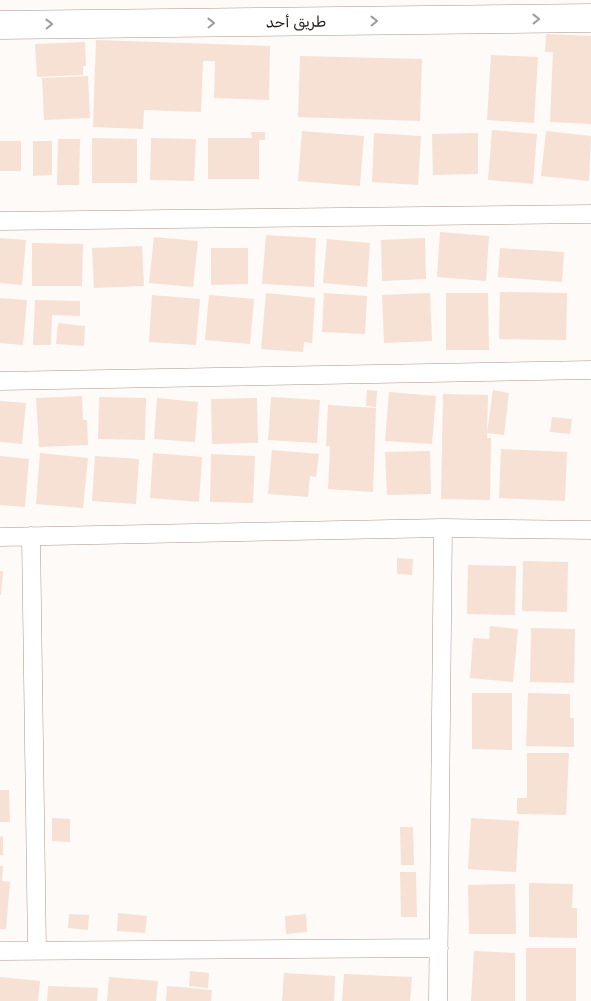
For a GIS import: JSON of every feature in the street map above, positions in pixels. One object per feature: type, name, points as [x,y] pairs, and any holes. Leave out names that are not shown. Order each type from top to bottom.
[{"type":"main road","name":"طريق أحد","points":[[0,25],[591,18]]},
{"type":"street","points":[[0,221],[591,214]]},
{"type":"street","points":[[0,381],[591,370]]},
{"type":"street","points":[[438,1001],[443,528]]},
{"type":"street","points":[[0,537],[443,528],[591,530]]},
{"type":"street","points":[[30,536],[37,950]]},
{"type":"street","points":[[0,951],[439,948]]},
{"type":"building","points":[[546,34],[591,36],[591,124],[550,122],[553,52],[545,52]]},
{"type":"building","points":[[96,40],[270,46],[269,100],[214,98],[215,61],[203,61],[201,112],[144,110],[143,129],[93,127]]},
{"type":"building","points":[[85,42],[86,66],[83,66],[83,75],[37,77],[35,44]]},
{"type":"building","points":[[491,55],[538,57],[534,123],[487,120]]},
{"type":"building","points":[[300,56],[422,59],[420,121],[298,117]]},
{"type":"building","points":[[88,76],[90,118],[44,120],[42,78]]},
{"type":"building","points":[[492,130],[537,134],[533,184],[488,180]]},
{"type":"building","points":[[302,131],[364,136],[360,186],[298,181]]},
{"type":"building","points":[[546,131],[591,136],[589,181],[541,176]]},
{"type":"building","points":[[251,132],[265,132],[265,140],[259,140],[259,179],[208,179],[208,138],[252,138]]},
{"type":"building","points":[[374,133],[421,136],[418,185],[372,182]]},
{"type":"building","points":[[478,133],[478,174],[433,175],[432,134]]},
{"type":"building","points":[[92,138],[137,139],[137,183],[92,183]]},
{"type":"building","points":[[151,138],[196,139],[194,181],[150,180]]},
{"type":"building","points":[[58,139],[80,139],[79,185],[57,185]]},
{"type":"building","points":[[0,141],[21,141],[21,171],[0,171]]},
{"type":"building","points":[[33,141],[52,141],[52,175],[33,176]]},
{"type":"building","points":[[440,232],[489,236],[486,281],[437,277]]},
{"type":"building","points":[[266,235],[316,238],[314,287],[262,284]]},
{"type":"building","points":[[154,237],[198,241],[193,287],[149,283]]},
{"type":"building","points":[[0,238],[26,240],[22,285],[0,283]]},
{"type":"building","points":[[425,238],[426,279],[382,281],[381,240]]},
{"type":"building","points":[[327,239],[370,243],[367,287],[323,283]]},
{"type":"building","points":[[32,243],[83,244],[82,286],[32,286]]},
{"type":"building","points":[[142,246],[144,286],[94,288],[92,248]]},
{"type":"building","points":[[211,248],[248,248],[248,284],[211,285]]},
{"type":"building","points":[[500,248],[564,252],[562,282],[498,277]]},
{"type":"building","points":[[500,292],[567,293],[566,340],[499,339]]},
{"type":"building","points":[[266,293],[315,298],[312,343],[304,342],[303,352],[261,349]]},
{"type":"building","points":[[324,293],[367,296],[365,334],[322,332]]},
{"type":"building","points":[[430,293],[432,341],[384,343],[382,295]]},
{"type":"building","points":[[446,293],[488,293],[489,350],[446,350]]},
{"type":"building","points":[[152,295],[200,299],[196,345],[149,342]]},
{"type":"building","points":[[209,295],[254,299],[250,344],[205,340]]},
{"type":"building","points":[[0,298],[27,300],[23,345],[0,343]]},
{"type":"building","points":[[35,300],[80,301],[80,316],[52,315],[51,345],[33,345]]},
{"type":"building","points":[[58,323],[85,326],[84,346],[56,344]]},
{"type":"building","points":[[367,390],[377,391],[376,407],[366,406]]},
{"type":"building","points":[[493,390],[509,393],[504,435],[487,433]]},
{"type":"building","points":[[389,392],[436,396],[432,444],[385,441]]},
{"type":"building","points":[[443,394],[488,395],[487,438],[491,438],[490,500],[441,499]]},
{"type":"building","points":[[82,396],[83,420],[87,420],[88,445],[39,447],[36,398]]},
{"type":"building","points":[[99,397],[146,398],[145,440],[98,439]]},
{"type":"building","points":[[271,397],[320,400],[317,443],[268,440]]},
{"type":"building","points":[[157,398],[198,402],[195,442],[154,439]]},
{"type":"building","points":[[257,398],[258,443],[212,444],[211,399]]},
{"type":"building","points":[[0,401],[26,403],[22,444],[0,442]]},
{"type":"building","points":[[328,405],[376,408],[373,492],[328,489],[330,446],[326,446]]},
{"type":"building","points":[[552,417],[572,419],[570,434],[550,432]]},
{"type":"building","points":[[501,449],[567,452],[565,501],[499,498]]},
{"type":"building","points":[[272,450],[319,454],[316,477],[310,476],[308,497],[268,494]]},
{"type":"building","points":[[430,451],[431,494],[387,495],[385,452]]},
{"type":"building","points":[[40,453],[88,458],[83,508],[36,504]]},
{"type":"building","points":[[153,453],[202,457],[199,502],[150,498]]},
{"type":"building","points":[[211,454],[255,456],[253,503],[210,502]]},
{"type":"building","points":[[0,456],[29,459],[25,507],[0,505]]},
{"type":"building","points":[[95,456],[139,459],[136,504],[92,501]]},
{"type":"building","points":[[397,558],[413,559],[412,575],[397,574]]},
{"type":"building","points":[[523,561],[568,562],[567,612],[522,611]]},
{"type":"building","points":[[468,565],[516,566],[515,615],[467,614]]},
{"type":"building","points":[[0,571],[3,571],[1,595],[0,595]]},
{"type":"building","points":[[490,626],[518,629],[513,682],[470,678],[473,638],[489,639]]},
{"type":"building","points":[[531,628],[575,629],[574,683],[530,682]]},
{"type":"building","points":[[472,693],[512,693],[512,750],[472,749]]},
{"type":"building","points":[[528,693],[570,694],[570,718],[574,718],[574,747],[526,746]]},
{"type":"building","points":[[527,753],[569,753],[566,815],[517,814],[517,798],[527,798]]},
{"type":"building","points":[[0,790],[9,790],[10,822],[0,822]]},
{"type":"building","points":[[52,818],[70,819],[70,842],[52,841]]},
{"type":"building","points":[[471,818],[519,821],[516,872],[468,869]]},
{"type":"building","points":[[400,827],[413,827],[414,865],[401,865]]},
{"type":"building","points":[[0,836],[3,837],[3,855],[0,855]]},
{"type":"building","points":[[0,866],[3,866],[2,881],[10,882],[6,929],[0,929]]},
{"type":"building","points":[[400,872],[416,872],[417,917],[401,917]]},
{"type":"building","points":[[529,883],[573,884],[572,908],[577,908],[577,938],[529,937]]},
{"type":"building","points":[[515,884],[516,934],[469,934],[468,885]]},
{"type":"building","points":[[118,913],[147,916],[145,933],[117,931]]},
{"type":"building","points":[[69,914],[89,915],[88,930],[68,928]]},
{"type":"building","points":[[306,914],[307,932],[286,934],[285,916]]},
{"type":"building","points":[[526,948],[576,948],[576,1001],[526,1001]]},
{"type":"building","points":[[474,951],[515,953],[515,1001],[471,1001]]},
{"type":"building","points":[[190,971],[209,973],[208,988],[189,986]]},
{"type":"building","points":[[284,973],[335,976],[334,1001],[282,1001]]},
{"type":"building","points":[[344,974],[412,977],[410,1001],[342,1001]]},
{"type":"building","points":[[0,977],[40,981],[38,1001],[0,1001]]},
{"type":"building","points":[[109,977],[158,981],[156,1001],[107,1001]]},
{"type":"building","points":[[48,986],[98,988],[97,1001],[47,1001]]},
{"type":"building","points":[[167,986],[212,990],[211,1001],[166,1001]]}]
